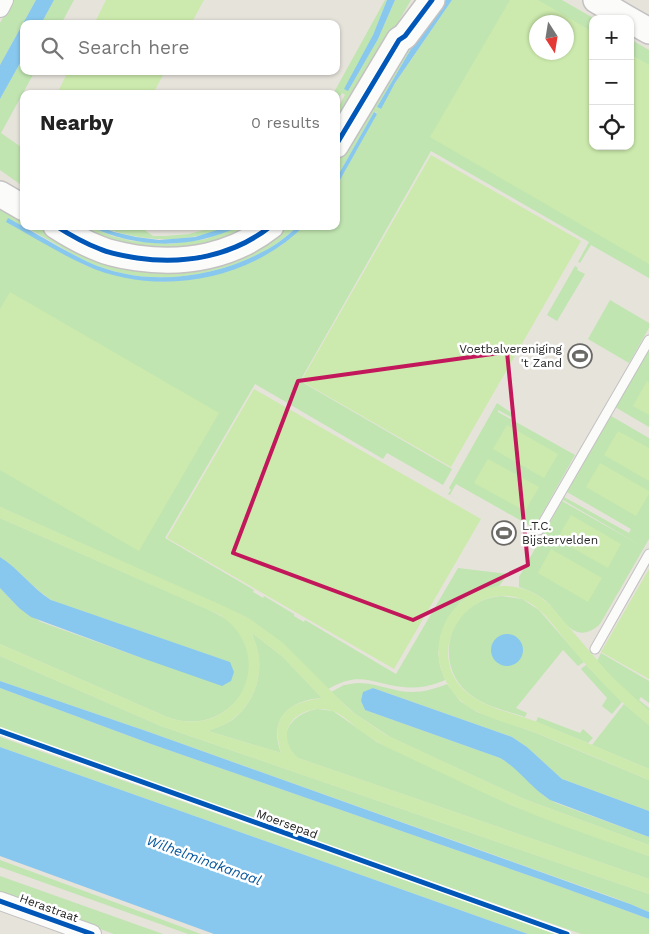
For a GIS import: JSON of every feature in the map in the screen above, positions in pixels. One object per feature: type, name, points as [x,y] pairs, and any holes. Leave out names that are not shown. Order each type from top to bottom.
[{"type":"street","points":[[0,8],[4,0]]},
{"type":"street","points":[[340,137],[398,40],[399,32],[417,0]]},
{"type":"street","points":[[398,40],[405,36],[432,0]]},
{"type":"street","points":[[596,0],[622,15]]},
{"type":"street","points":[[634,22],[649,31]]},
{"type":"street","points":[[0,194],[20,206]]},
{"type":"street","points":[[64,230],[101,250],[159,261],[187,260],[216,255],[245,243],[266,230]]},
{"type":"street","name":"Herastraat","points":[[0,901],[92,934]]},
{"type":"lane","points":[[539,530],[649,340]]},
{"type":"lane","points":[[595,649],[649,554]]},
{"type":"highlighted area","points":[[507,352],[528,565],[413,620],[233,553],[298,381]]},
{"type":"green space","points":[[13,0],[36,0],[25,20],[20,20],[20,29],[0,65],[0,23]]},
{"type":"green space","points":[[54,0],[74,0],[63,20],[43,20]]},
{"type":"green space","points":[[106,0],[204,0],[193,20],[96,20]]},
{"type":"green space","points":[[385,0],[387,0],[373,35],[348,91],[378,39],[395,0],[411,0],[340,122],[340,104],[345,95],[342,93],[340,96],[340,90],[335,90]]},
{"type":"green space","points":[[437,0],[445,0],[411,49],[377,107],[380,109],[395,83],[452,0],[562,0],[589,16],[589,150],[634,150],[634,41],[649,50],[649,278],[591,245],[580,263],[578,262],[589,242],[431,151],[300,381],[452,469],[443,485],[387,453],[383,459],[255,384],[165,538],[254,590],[253,592],[263,598],[264,596],[304,622],[305,620],[396,674],[458,568],[508,574],[499,586],[476,592],[459,603],[438,652],[445,680],[414,688],[358,679],[339,683],[328,689],[299,659],[244,616],[0,507],[0,203],[20,215],[20,224],[8,219],[7,222],[86,266],[121,276],[163,282],[198,278],[243,265],[282,245],[299,230],[340,230],[340,180],[377,113],[374,112],[340,172],[340,155],[402,48]]},
{"type":"green space","points":[[510,0],[538,0],[564,15],[529,15],[529,60],[574,60],[574,21],[589,30],[589,150],[634,150],[634,56],[649,65],[649,264],[430,137]]},
{"type":"green space","points":[[20,63],[20,75],[33,75],[25,90],[20,90],[20,98],[1,133],[20,146],[20,184],[0,170],[0,99]]},
{"type":"green space","points":[[66,75],[163,75],[155,90],[59,90]]},
{"type":"green space","points":[[431,155],[581,241],[451,467],[301,381]]},
{"type":"green space","points":[[31,230],[47,230],[105,260],[278,232],[281,230],[293,230],[268,249],[247,259],[202,273],[179,276],[133,275],[110,270],[88,262]]},
{"type":"green space","points":[[82,230],[98,230],[132,241],[170,244],[206,239],[230,230],[246,230],[191,249],[127,247]]},
{"type":"green space","points":[[110,230],[145,230],[153,236],[165,236],[189,234],[204,230],[219,230],[197,236],[165,239],[132,236]]},
{"type":"green space","points":[[575,266],[578,268],[577,270],[585,274],[557,321],[547,315]]},
{"type":"green space","points":[[10,292],[219,413],[139,551],[0,470],[0,309]]},
{"type":"green space","points":[[610,300],[649,323],[649,328],[629,363],[588,339]]},
{"type":"green space","points":[[649,348],[649,427],[615,407]]},
{"type":"green space","points":[[647,381],[649,383],[649,415],[633,406]]},
{"type":"green space","points":[[254,389],[481,519],[394,669],[167,538]]},
{"type":"green space","points":[[497,403],[513,414],[511,417],[498,410],[498,412],[575,455],[534,528],[456,484],[450,495],[491,518],[448,494],[451,490],[449,488]]},
{"type":"green space","points":[[611,416],[649,438],[649,539],[600,624],[584,633],[571,629],[543,599],[519,587],[519,577],[562,501],[640,545],[563,500],[564,497],[629,533],[631,529],[567,492]]},
{"type":"green space","points":[[507,425],[558,454],[544,478],[493,449]]},
{"type":"green space","points":[[618,431],[649,448],[649,481],[604,455]]},
{"type":"green space","points":[[488,459],[539,487],[525,511],[474,483]]},
{"type":"green space","points":[[600,463],[649,491],[636,516],[586,487]]},
{"type":"green space","points":[[0,507],[250,619],[283,643],[351,711],[386,735],[524,799],[649,845],[649,856],[543,818],[477,790],[385,746],[333,711],[313,710],[298,715],[293,720],[287,734],[288,743],[298,758],[649,879],[649,894],[161,726],[0,656],[0,644],[167,717],[192,722],[213,718],[230,707],[242,691],[248,672],[247,652],[238,632],[220,615],[0,518]],"holes":[[[252,633],[282,656],[322,698],[299,703],[284,713],[278,729],[281,753],[208,731],[230,721],[244,708],[254,693],[259,675],[259,665],[258,653]]]},
{"type":"green space","points":[[571,515],[621,544],[608,568],[557,539]]},
{"type":"green space","points":[[0,518],[205,608],[230,622],[237,629],[247,647],[250,666],[247,684],[238,699],[224,711],[207,719],[188,722],[167,717],[0,644],[0,588],[19,608],[41,622],[139,657],[230,681],[233,672],[229,662],[53,601],[0,557]]},
{"type":"green space","points":[[551,549],[602,578],[588,602],[538,573]]},
{"type":"green space","points":[[649,569],[649,679],[601,652]]},
{"type":"green space","points":[[503,586],[516,587],[528,591],[550,605],[610,675],[649,711],[649,725],[629,709],[602,682],[540,610],[526,601],[506,596],[488,598],[472,607],[459,620],[451,637],[448,655],[452,673],[464,690],[490,706],[540,723],[649,769],[649,780],[536,733],[486,716],[467,706],[453,692],[443,674],[438,654],[441,633],[445,623],[455,608],[469,596],[485,589]]},
{"type":"green space","points":[[501,596],[522,599],[539,610],[584,662],[578,666],[563,650],[516,708],[527,713],[525,717],[494,707],[472,696],[457,681],[449,657],[452,633],[458,621],[476,604]]},
{"type":"green space","points":[[252,633],[282,656],[322,698],[300,703],[291,707],[284,714],[277,730],[281,753],[208,731],[236,717],[252,696],[259,671],[258,655]]},
{"type":"green space","points":[[601,653],[649,681],[649,703],[641,697],[639,700],[649,708],[649,711],[620,686],[597,661]]},
{"type":"green space","points":[[0,656],[161,726],[649,894],[649,912],[615,898],[149,732],[0,681]]},
{"type":"green space","points":[[586,665],[622,702],[612,714],[602,706],[607,698],[581,669]]},
{"type":"green space","points":[[357,683],[412,692],[430,690],[447,684],[460,701],[477,712],[536,733],[649,780],[649,811],[562,779],[527,747],[512,737],[373,688],[364,692],[361,701],[365,710],[500,758],[513,766],[544,796],[556,803],[649,837],[649,845],[524,799],[390,737],[354,713],[331,692],[344,685]]},
{"type":"green space","points":[[0,688],[151,744],[649,919],[649,934],[581,934],[0,729]]},
{"type":"green space","points":[[624,704],[649,725],[649,769],[592,745]]},
{"type":"green space","points":[[317,709],[333,711],[377,742],[511,805],[649,856],[649,879],[298,758],[287,743],[286,735],[288,728],[299,716]]},
{"type":"green space","points":[[538,717],[580,733],[583,729],[593,738],[588,743],[536,722]]},
{"type":"green space","points":[[0,737],[558,934],[528,934],[0,747]]},
{"type":"green space","points":[[0,860],[201,934],[188,934],[0,867]]},
{"type":"green space","points":[[0,876],[163,934],[114,934],[0,893]]},
{"type":"water","points":[[36,0],[54,0],[43,20],[25,20]]},
{"type":"water","points":[[387,0],[395,0],[378,39],[348,91],[344,89],[373,35]]},
{"type":"water","points":[[445,0],[452,0],[395,83],[381,109],[377,107],[411,49]]},
{"type":"water","points":[[20,29],[20,63],[0,99],[0,65]]},
{"type":"water","points":[[374,112],[377,114],[340,180],[340,172]]},
{"type":"water","points":[[8,218],[20,225],[20,230],[6,222]]},
{"type":"water","points":[[20,230],[29,230],[88,262],[110,270],[156,277],[202,273],[225,267],[268,249],[293,230],[299,230],[282,245],[257,260],[230,271],[202,278],[172,281],[143,281],[114,275],[87,266]]},
{"type":"water","points":[[98,230],[109,230],[136,237],[159,240],[195,237],[217,230],[230,230],[183,243],[164,244],[126,239]]},
{"type":"water","points":[[0,557],[51,600],[230,662],[234,672],[231,681],[222,686],[31,617],[19,608],[0,588]]},
{"type":"water","points":[[507,634],[518,639],[523,650],[518,661],[507,666],[496,661],[491,650],[496,639]]},
{"type":"water","points":[[0,681],[149,732],[630,904],[649,912],[649,919],[151,744],[0,688]]},
{"type":"water","points":[[373,688],[512,737],[527,747],[562,779],[649,811],[649,837],[550,800],[500,758],[365,710],[361,701],[363,692]]},
{"type":"water","name":"Wilhelminakanaal","points":[[0,747],[528,934],[214,934],[0,856]]},
{"type":"cycle path","points":[[340,138],[399,40],[405,36],[432,0]]},
{"type":"cycle path","points":[[62,230],[94,247],[118,255],[155,260],[190,259],[208,256],[241,245],[265,230]]},
{"type":"cycle path","name":"Moersepad","points":[[0,731],[567,934]]},
{"type":"cycle path","points":[[0,901],[92,934]]},
{"type":"place","name":"Voetbalvereniging 't Zand","points":[[580,356]]},
{"type":"place","name":"L.T.C. Bijstervelden","points":[[504,533]]}]
